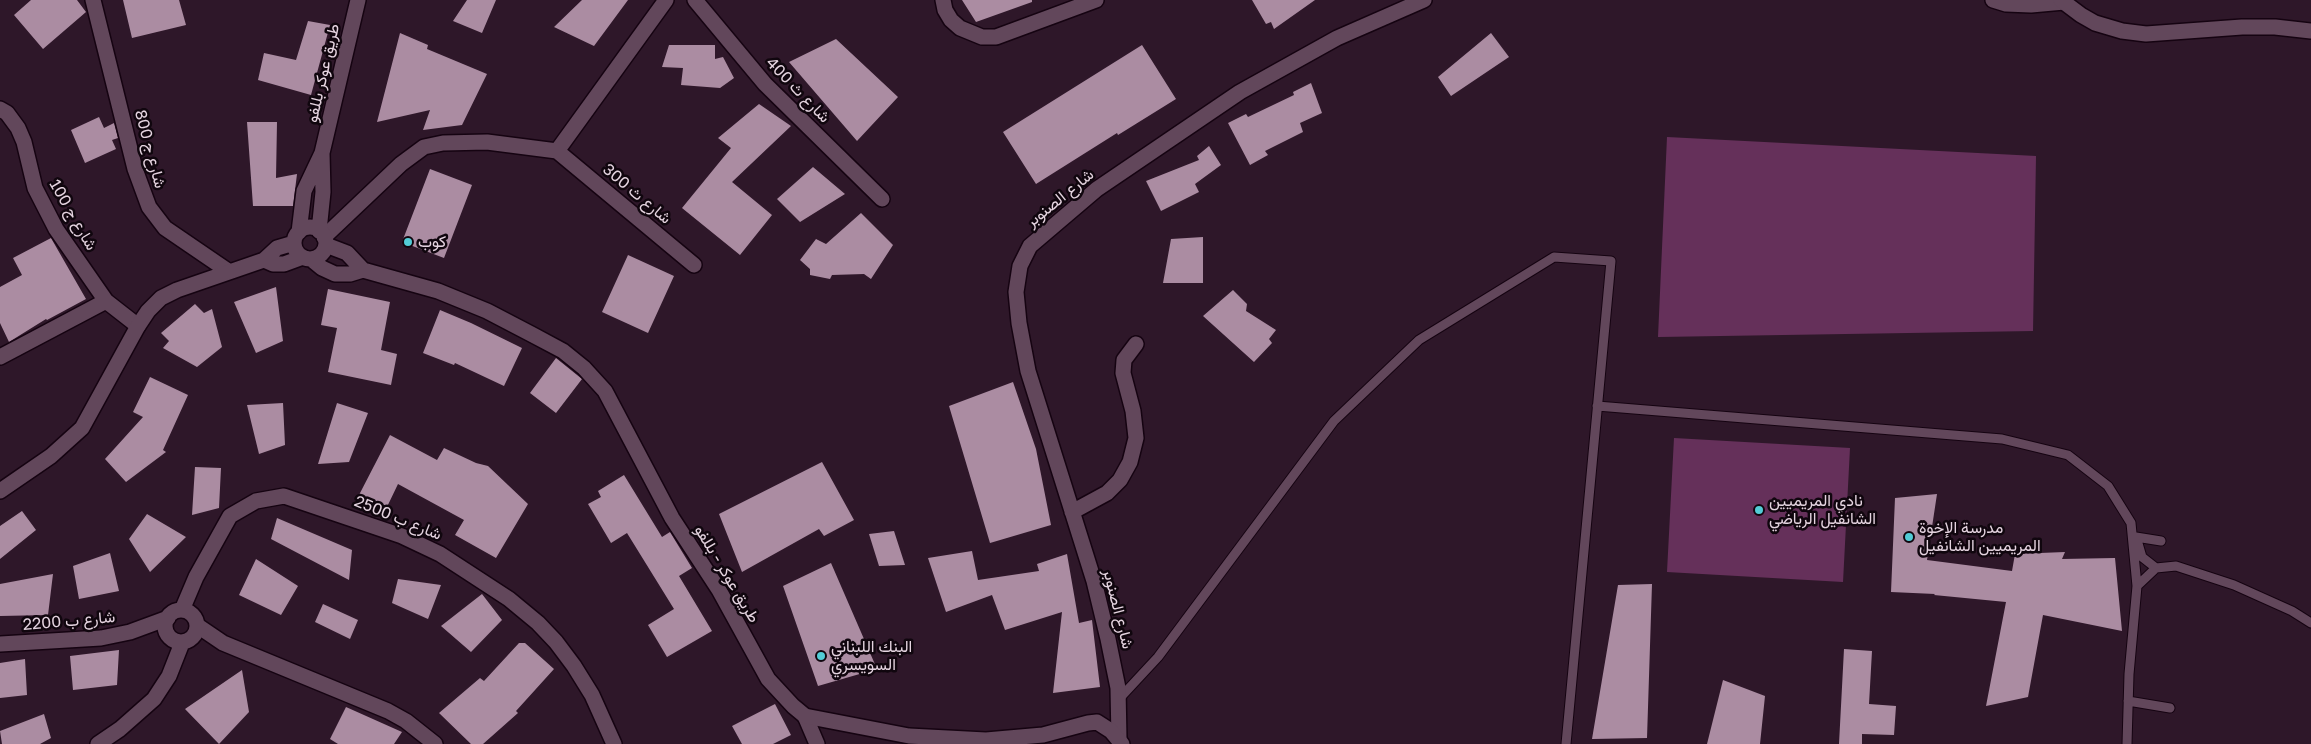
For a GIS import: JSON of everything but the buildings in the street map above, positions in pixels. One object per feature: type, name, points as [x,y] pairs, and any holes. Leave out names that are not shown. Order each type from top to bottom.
[{"type":"street","name":"شارع ج 800","points":[[93,0],[135,170],[149,207],[165,228],[228,271]]},
{"type":"street","name":"طريق عوكر بللفو","points":[[296,237],[304,191],[322,153],[358,0]]},
{"type":"street","points":[[264,260],[273,264],[284,264],[318,257],[323,238],[401,164],[424,147],[443,143],[486,142],[557,151],[666,0]]},
{"type":"street","name":"شارع ث 400","points":[[694,0],[765,84],[882,200]]},
{"type":"street","points":[[943,0],[945,10],[960,28],[982,37],[996,37],[1096,0]]},
{"type":"street","name":"شارع الصنوبر","points":[[1121,742],[1119,699],[1108,639],[1094,580],[1028,371],[1019,323],[1016,292],[1020,266],[1030,246],[1097,189],[1240,92],[1337,38],[1424,0]]},
{"type":"street","points":[[1993,0],[2015,5],[2063,1],[2095,23],[2122,31],[2146,34],[2242,27],[2275,27],[2311,31]]},
{"type":"street","name":"شارع ج 100","points":[[2,107],[18,128],[24,142],[35,188],[56,228],[106,301],[138,326]]},
{"type":"street","name":"شارع ث 300","points":[[557,151],[694,265]]},
{"type":"street","name":"طريق عوكر بللفو","points":[[322,153],[323,238]]},
{"type":"street","points":[[0,491],[51,456],[82,428],[138,326],[148,311],[161,298],[176,290],[264,260],[277,248],[296,237],[305,228],[312,228],[323,238]]},
{"type":"street","points":[[296,237],[295,249],[307,258]]},
{"type":"street","name":"طريق عوكر - بللفو","points":[[323,238],[347,253],[363,270],[438,291],[488,311],[563,352],[584,368],[605,390],[672,518],[719,590],[768,678],[793,706],[805,716]]},
{"type":"street","name":"طريق عوكر - بللفو","points":[[307,258],[322,268],[336,274],[350,274],[363,270]]},
{"type":"street","points":[[0,357],[106,301]]},
{"type":"street","points":[[1072,512],[1107,493],[1120,480],[1130,462],[1136,438],[1133,411],[1123,373],[1124,360],[1136,344]]},
{"type":"street","name":"شارع ب 2500","points":[[191,617],[191,590],[230,516],[256,501],[284,496],[402,536],[440,554],[509,599],[538,623],[556,642],[574,666],[592,695],[614,744]]},
{"type":"street","points":[[98,744],[120,729],[154,699],[169,676],[175,634],[171,613],[191,617],[223,643]]},
{"type":"street","points":[[175,634],[194,637],[191,617]]},
{"type":"street","name":"شارع ب 2200","points":[[0,644],[101,638],[141,628],[175,634]]},
{"type":"street","points":[[175,634],[223,643],[388,711],[406,721],[435,744]]},
{"type":"street","points":[[805,716],[909,736],[986,740],[1043,735],[1097,722],[1111,731],[1121,742]]},
{"type":"street","points":[[805,716],[817,744]]},
{"type":"lane","points":[[1119,699],[1158,657],[1334,421],[1419,340],[1554,257],[1610,261],[1566,744]]},
{"type":"lane","points":[[1597,406],[2002,439],[2068,455],[2108,486],[2132,523],[2142,557],[2156,568]]},
{"type":"lane","points":[[2127,744],[2128,701],[2137,586],[2132,523]]},
{"type":"lane","points":[[2136,537],[2161,541]]},
{"type":"lane","points":[[2137,586],[2156,568],[2176,566],[2234,585],[2292,611],[2311,623]]},
{"type":"lane","points":[[2128,701],[2170,708]]},
{"type":"shaded area","points":[[1667,137],[2036,156],[2033,331],[1658,337]]},
{"type":"shaded area","name":"نادي المريميين الشانفيل الرياضي","points":[[1674,438],[1850,448],[1843,582],[1667,572]]},
{"type":"place","name":"كوب","points":[[408,242]]},
{"type":"place","name":"نادي المريميين الشانفيل الرياضي","points":[[1759,510]]},
{"type":"place","name":"مدرسة الإخوة المريميين الشانفيل","points":[[1909,537]]},
{"type":"place","name":"البنك اللبناني السويسري","points":[[821,656]]}]
